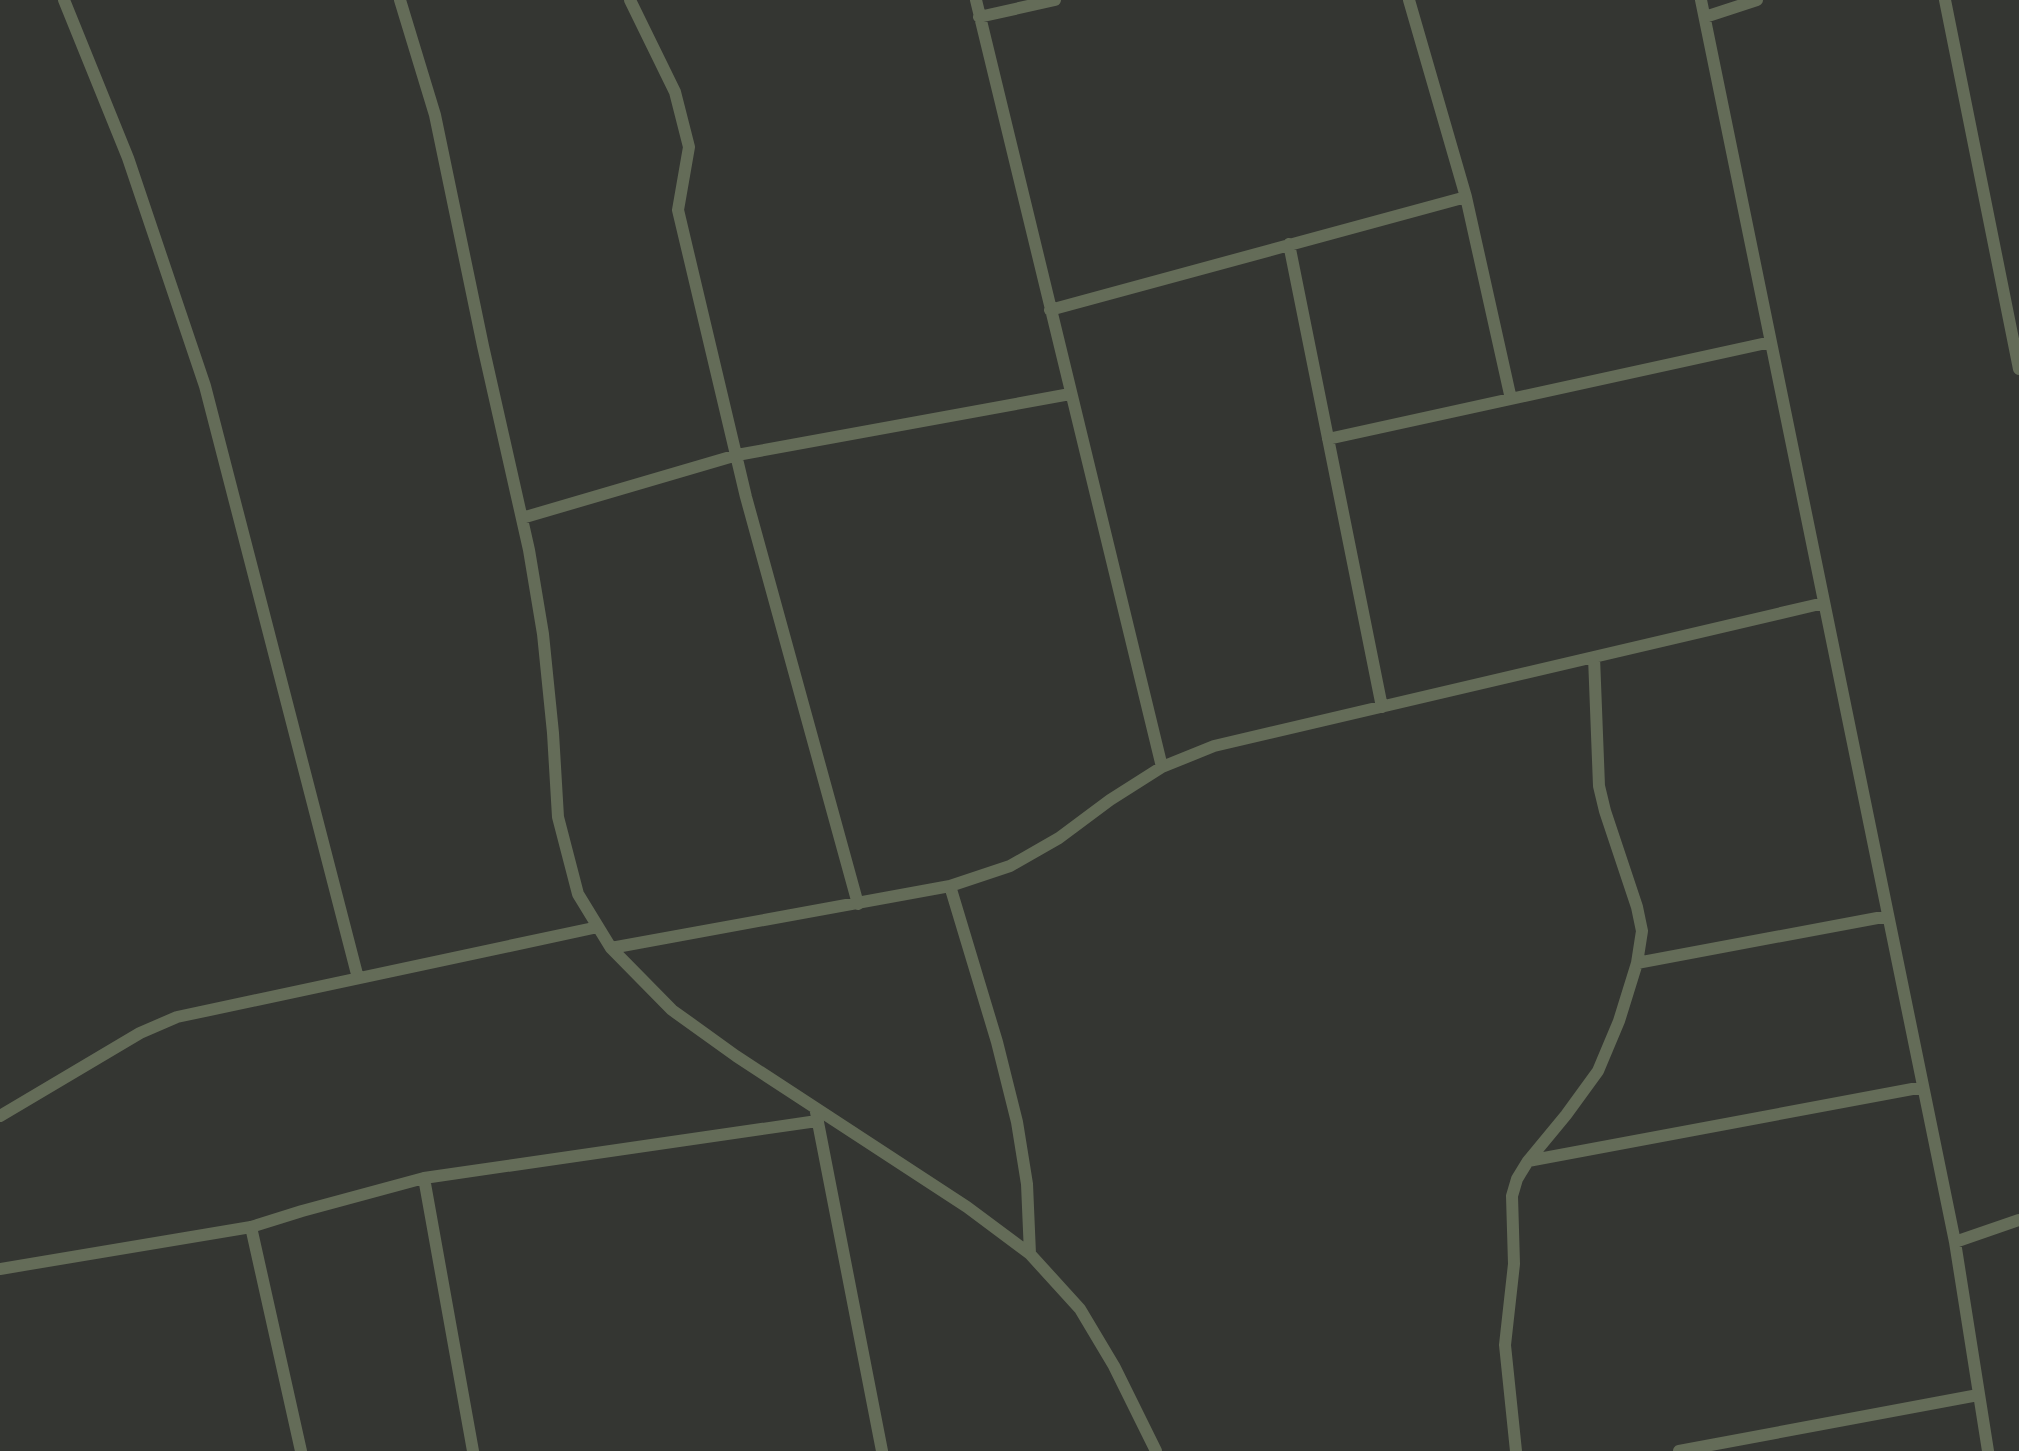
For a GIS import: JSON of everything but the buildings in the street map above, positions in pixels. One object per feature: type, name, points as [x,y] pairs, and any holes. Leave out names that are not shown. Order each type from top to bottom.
[{"type":"street","points":[[64,0],[128,158],[205,386],[358,978]]},
{"type":"street","points":[[400,0],[435,115],[483,346],[522,518],[543,634],[553,733],[558,817],[578,894],[611,948],[672,1010],[736,1056],[967,1207],[1030,1254],[1080,1309],[1114,1366],[1156,1451]]},
{"type":"street","points":[[630,0],[675,92],[689,147],[678,210],[737,455],[858,904]]},
{"type":"street","points":[[976,0],[1070,394],[1162,767]]},
{"type":"street","points":[[979,17],[1055,0]]},
{"type":"street","points":[[1410,0],[1466,196],[1511,399]]},
{"type":"street","points":[[1701,0],[1955,1242],[1988,1451]]},
{"type":"street","points":[[1704,17],[1757,0]]},
{"type":"street","points":[[1945,0],[2019,369]]},
{"type":"street","points":[[1050,310],[1466,196]]},
{"type":"street","points":[[1289,244],[1382,707]]},
{"type":"street","points":[[1328,439],[1771,342]]},
{"type":"street","points":[[522,518],[737,455],[1070,394]]},
{"type":"street","points":[[611,948],[950,886],[1010,866],[1059,838],[1110,800],[1162,767],[1214,746],[1824,603]]},
{"type":"street","points":[[1516,1451],[1505,1344],[1514,1264],[1512,1196],[1516,1179],[1598,1071],[1619,1021],[1637,963],[1642,931],[1638,907],[1605,811],[1599,786],[1594,657]]},
{"type":"street","points":[[950,886],[997,1042],[1017,1122],[1027,1184],[1030,1254]]},
{"type":"street","points":[[1637,963],[1888,916]]},
{"type":"street","points":[[0,1116],[140,1033],[177,1017],[598,927]]},
{"type":"street","points":[[1528,1161],[1923,1087]]},
{"type":"street","points":[[815,1106],[882,1451]]},
{"type":"street","points":[[0,1269],[251,1228],[302,1211],[424,1178],[817,1121]]},
{"type":"street","points":[[424,1178],[473,1451]]},
{"type":"street","points":[[1955,1242],[2019,1220]]},
{"type":"street","points":[[251,1228],[301,1451]]},
{"type":"street","points":[[1679,1451],[1978,1395]]}]
